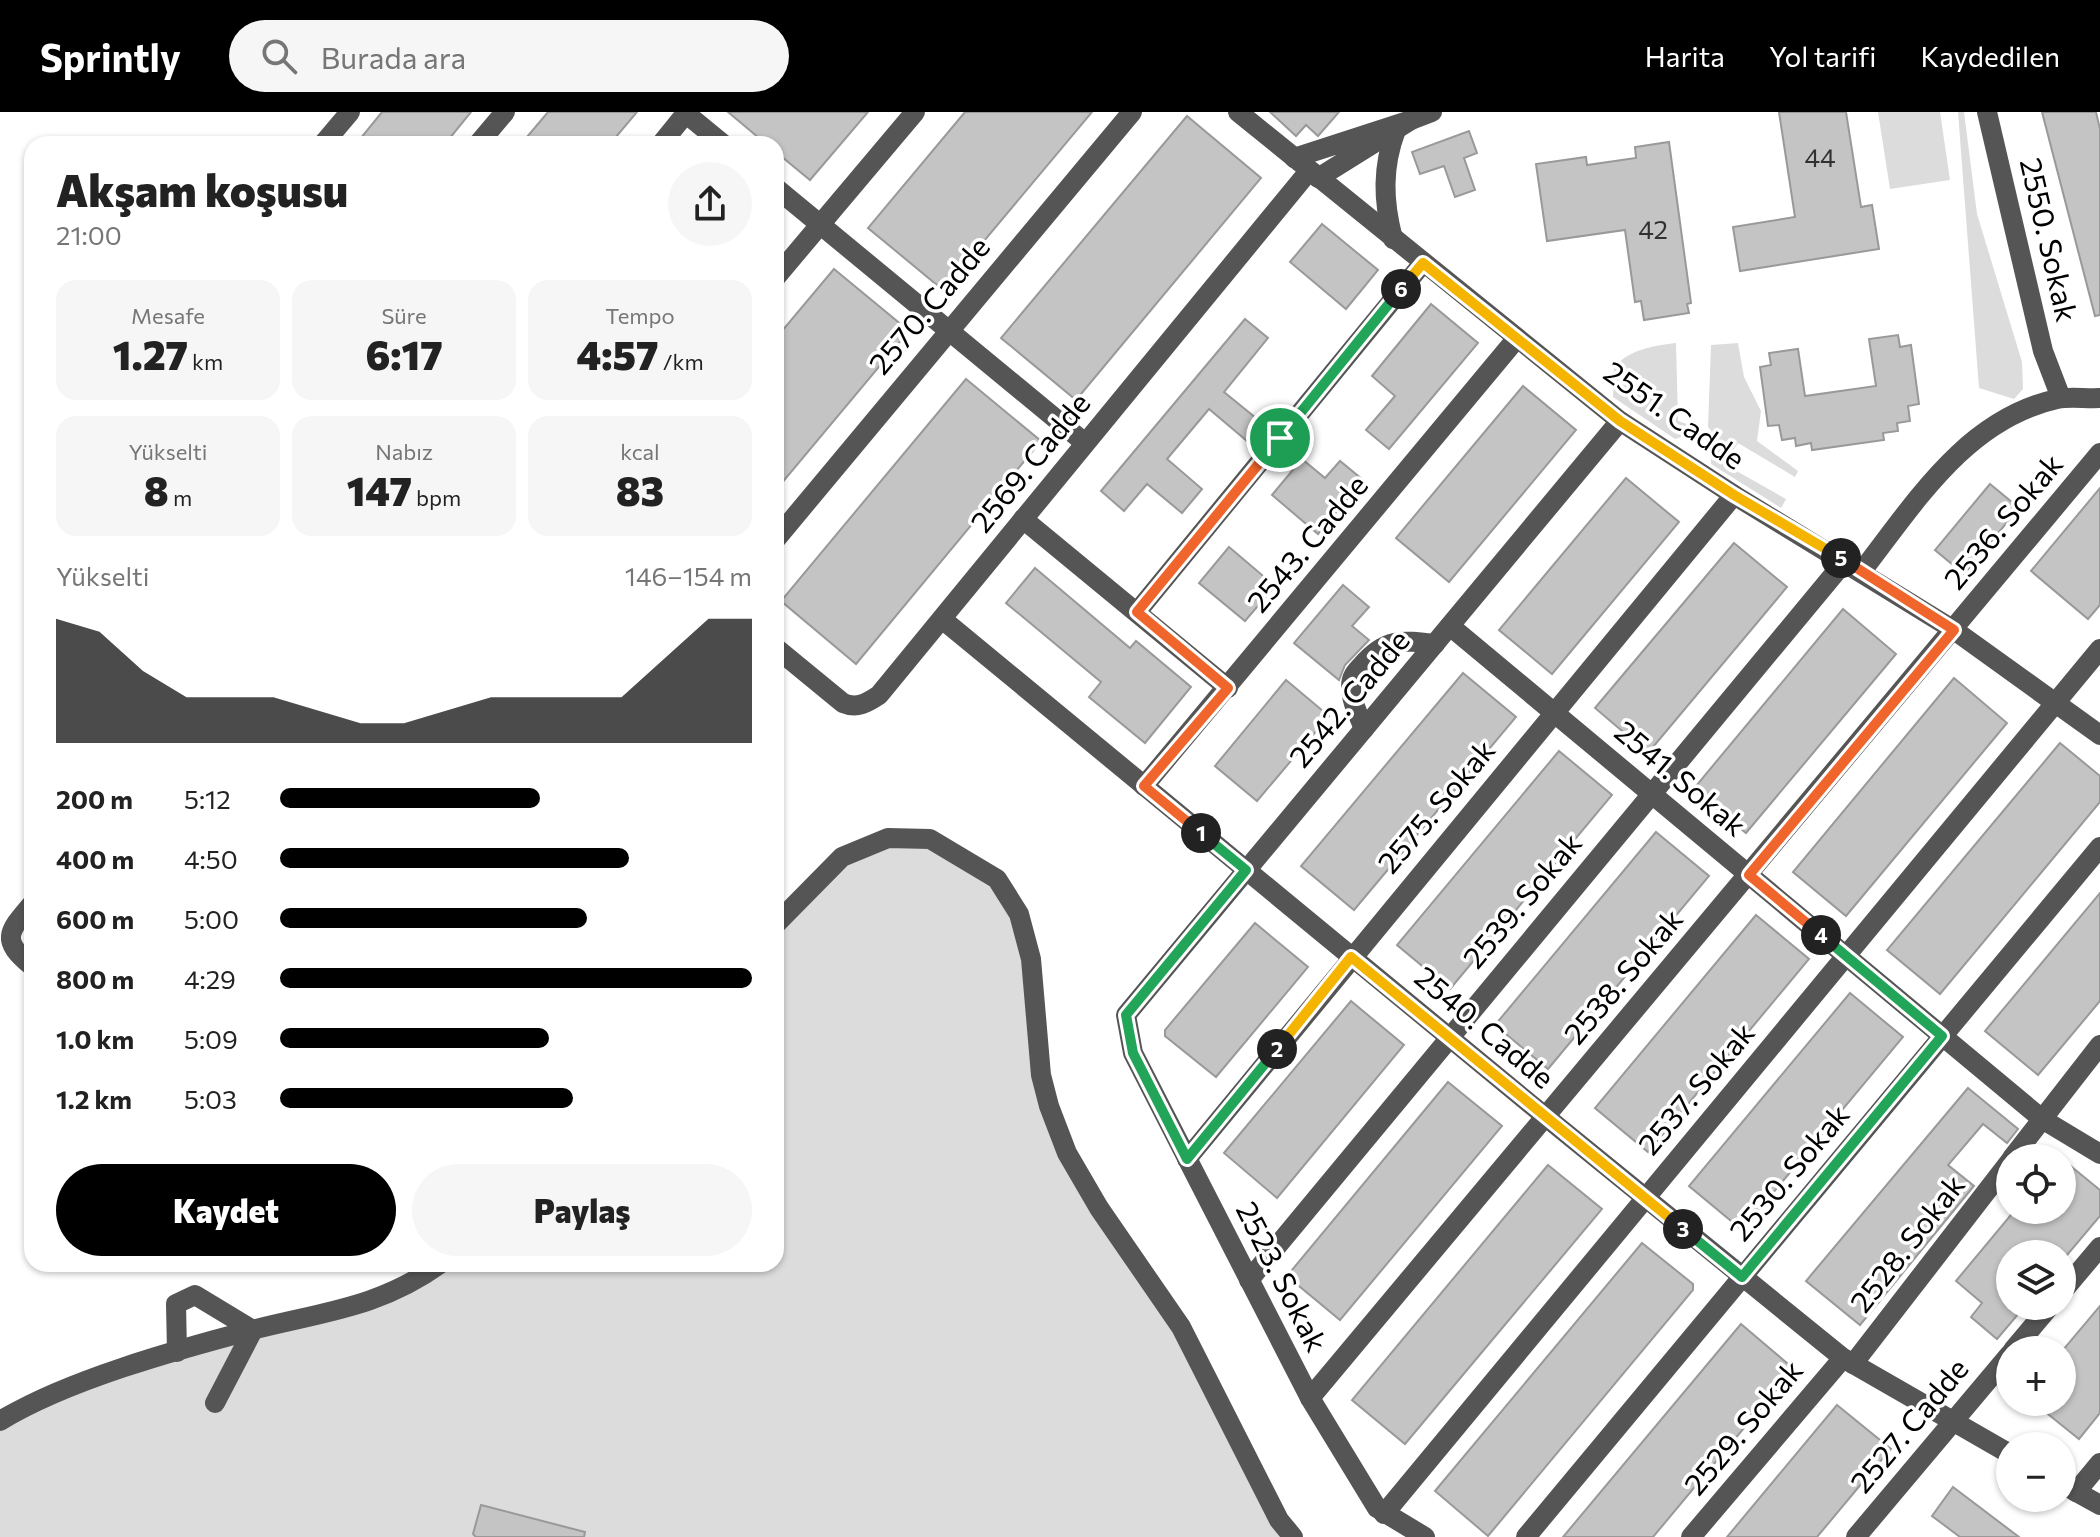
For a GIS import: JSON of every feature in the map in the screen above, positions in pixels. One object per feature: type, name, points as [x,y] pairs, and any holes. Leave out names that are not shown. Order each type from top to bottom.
[{"type":"street","points":[[330,136],[350,112]]},
{"type":"street","points":[[485,136],[505,112]]},
{"type":"street","points":[[667,136],[686,112],[714,136]]},
{"type":"street","points":[[784,267],[915,112]]},
{"type":"street","name":"2570. Cadde","points":[[784,529],[1132,112]]},
{"type":"street","name":"2551. Cadde","points":[[1238,112],[1620,421],[1954,630],[2100,735]]},
{"type":"street","points":[[1307,169],[1432,112]]},
{"type":"street","name":"2550. Sokak","points":[[1987,112],[2043,351],[2061,398]]},
{"type":"street","points":[[1307,169],[1404,125]]},
{"type":"street","points":[[1393,239],[1386,203],[1385,166],[1404,125]]},
{"type":"street","name":"2569. Cadde","points":[[784,655],[852,707],[866,704],[879,695],[1307,169]]},
{"type":"street","points":[[784,195],[1085,443]]},
{"type":"street","points":[[1137,612],[1423,263]]},
{"type":"street","name":"2543. Cadde","points":[[1144,786],[1517,338]]},
{"type":"street","points":[[1853,566],[1956,455],[2010,417],[2061,398],[2100,398]]},
{"type":"street","name":"2542. Cadde","points":[[1126,1015],[1620,421]]},
{"type":"street","name":"2536. Sokak","points":[[1954,630],[2100,453]]},
{"type":"street","name":"2575. Sokak","points":[[1187,1159],[1734,495]]},
{"type":"street","points":[[1023,519],[1228,688]]},
{"type":"street","name":"2539. Sokak","points":[[1249,1280],[1651,794],[1853,566]]},
{"type":"street","name":"2540. Cadde","points":[[942,619],[1449,1038],[1848,1361],[1996,1446]]},
{"type":"street","name":"2541. Sokak","points":[[1450,626],[2042,1119],[2100,1154]]},
{"type":"street","name":"2538. Sokak","points":[[1310,1398],[1954,630]]},
{"type":"street","points":[[1364,729],[1352,696],[1353,676],[1375,650],[1387,644],[1407,641],[1435,644]]},
{"type":"street","name":"2537. Sokak","points":[[1384,1514],[2100,649]]},
{"type":"street","points":[[784,916],[842,857],[888,838],[930,839],[997,879],[1019,914],[1027,944],[1041,1075],[1067,1153],[1099,1208],[1181,1327],[1272,1508],[1293,1537]]},
{"type":"street","name":"2530. Sokak","points":[[1526,1537],[2100,847]]},
{"type":"street","points":[[24,913],[13,926],[10,941],[15,952],[24,959]]},
{"type":"street","name":"2523. Sokak","points":[[1126,1015],[1133,1053],[1310,1398],[1372,1500],[1384,1514],[1425,1537]]},
{"type":"street","name":"2528. Sokak","points":[[2023,1144],[2100,1045]]},
{"type":"street","name":"2528. Sokak","points":[[1848,1361],[1996,1178]]},
{"type":"street","points":[[2076,1275],[2100,1247]]},
{"type":"street","points":[[0,1421],[22,1407],[177,1352],[253,1330],[354,1308],[412,1285],[429,1272]]},
{"type":"street","points":[[177,1352],[176,1304],[195,1295],[253,1330]]},
{"type":"street","name":"2527. Cadde","points":[[2025,1336],[2038,1320]]},
{"type":"street","points":[[215,1403],[253,1330]]},
{"type":"street","name":"2529. Sokak","points":[[1691,1537],[1848,1361]]},
{"type":"street","name":"2527. Cadde","points":[[1856,1537],[1996,1371]]},
{"type":"street","points":[[2076,1482],[2100,1463]]},
{"type":"street","points":[[2076,1492],[2100,1505]]},
{"type":"shaded area","points":[[1878,112],[1940,112],[1950,180],[1890,189]]},
{"type":"shaded area","points":[[1958,112],[1964,112],[1977,214],[2022,362],[2023,389],[2014,399],[1979,388]]},
{"type":"shaded area","points":[[1676,343],[1678,421],[1687,424],[1688,435],[1675,439],[1613,397],[1614,367],[1621,361],[1642,349]]},
{"type":"shaded area","points":[[1738,343],[1744,377],[1761,411],[1757,441],[1798,471],[1795,477],[1738,443],[1724,464],[1786,499],[1781,508],[1711,464],[1712,432],[1708,427],[1711,345]]},
{"type":"shaded area","points":[[930,839],[997,879],[1019,914],[1049,1106],[1181,1327],[1293,1537],[0,1537],[0,1421],[22,1407],[354,1308],[424,1272],[784,1272],[784,916],[842,857]]},
{"type":"building","points":[[382,112],[471,112],[452,136],[362,136]]},
{"type":"building","points":[[548,112],[637,112],[617,136],[528,136]]},
{"type":"building","points":[[728,112],[868,112],[810,180],[784,159],[784,136],[756,136]]},
{"type":"building","points":[[965,112],[1092,112],[943,290],[868,228]]},
{"type":"building","points":[[1270,112],[1339,112],[1318,136],[1306,125],[1296,136]]},
{"type":"building","points":[[1779,112],[1846,112],[1861,207],[1872,205],[1879,249],[1740,271],[1733,227],[1795,217]]},
{"type":"building","points":[[2042,112],[2096,112],[2100,129],[2100,315],[2095,316]]},
{"type":"building","points":[[1187,116],[1261,178],[1076,400],[1001,338]]},
{"type":"building","points":[[1469,131],[1477,153],[1464,158],[1475,190],[1455,197],[1444,166],[1420,174],[1412,152]]},
{"type":"building","points":[[1669,142],[1691,303],[1687,304],[1689,313],[1644,320],[1641,301],[1635,302],[1625,230],[1547,241],[1536,164],[1586,157],[1587,165],[1636,158],[1635,147]]},
{"type":"building","points":[[1322,224],[1378,270],[1346,309],[1290,262]]},
{"type":"building","points":[[834,269],[909,331],[784,480],[784,328]]},
{"type":"building","points":[[1431,304],[1478,343],[1389,449],[1366,430],[1395,396],[1372,376]]},
{"type":"building","points":[[1245,319],[1268,338],[1224,392],[1262,423],[1247,441],[1209,409],[1167,459],[1202,489],[1182,513],[1147,484],[1124,511],[1101,491]]},
{"type":"building","points":[[1898,335],[1900,347],[1911,345],[1919,404],[1908,406],[1910,421],[1897,423],[1898,431],[1883,433],[1884,440],[1812,450],[1811,443],[1796,446],[1795,438],[1782,440],[1779,425],[1768,426],[1760,367],[1771,365],[1769,353],[1798,349],[1805,396],[1876,386],[1869,339]]},
{"type":"building","points":[[966,379],[1041,441],[856,664],[784,604],[784,597]]},
{"type":"building","points":[[1523,386],[1576,430],[1449,582],[1396,538]]},
{"type":"building","points":[[1302,459],[1325,478],[1340,461],[1363,480],[1318,534],[1272,495]]},
{"type":"building","points":[[1626,478],[1679,522],[1552,674],[1499,630]]},
{"type":"building","points":[[1990,484],[2019,508],[1964,574],[1935,550]]},
{"type":"building","points":[[2100,488],[2100,605],[2088,619],[2031,571]]},
{"type":"building","points":[[1734,543],[1787,587],[1648,753],[1595,708]]},
{"type":"building","points":[[1229,547],[1275,586],[1245,621],[1199,583]]},
{"type":"building","points":[[1035,568],[1130,648],[1136,641],[1191,687],[1145,743],[1089,697],[1101,682],[1006,603]]},
{"type":"building","points":[[1343,585],[1369,607],[1352,626],[1369,640],[1345,665],[1339,680],[1294,643]]},
{"type":"building","points":[[1843,609],[1896,654],[1746,833],[1696,792],[1696,786]]},
{"type":"building","points":[[1463,673],[1516,717],[1354,910],[1301,866]]},
{"type":"building","points":[[1954,678],[2007,723],[1846,916],[1793,872]]},
{"type":"building","points":[[1286,680],[1329,716],[1257,801],[1215,766]]},
{"type":"building","points":[[2060,743],[2100,776],[2100,802],[1940,994],[1887,950]]},
{"type":"building","points":[[1559,751],[1612,795],[1450,989],[1397,945]]},
{"type":"building","points":[[1656,832],[1709,876],[1548,1069],[1495,1025]]},
{"type":"building","points":[[2100,893],[2100,1001],[2038,1075],[1985,1031]]},
{"type":"building","points":[[1756,915],[1809,959],[1648,1152],[1595,1108]]},
{"type":"building","points":[[1255,923],[1308,967],[1216,1077],[1165,1036],[1165,1030]]},
{"type":"building","points":[[1850,993],[1903,1037],[1742,1230],[1689,1186]]},
{"type":"building","points":[[1351,1001],[1404,1045],[1277,1198],[1224,1153]]},
{"type":"building","points":[[1448,1082],[1502,1126],[1340,1320],[1287,1276]]},
{"type":"building","points":[[1968,1088],[2018,1129],[2007,1143],[1983,1124],[1948,1165],[1974,1186],[1860,1325],[1806,1281]]},
{"type":"building","points":[[1548,1165],[1602,1209],[1405,1444],[1352,1400]]},
{"type":"building","points":[[2076,1170],[2100,1190],[2100,1216],[2076,1244],[2076,1240],[1996,1240],[1996,1320],[2013,1320],[2000,1336],[1996,1338],[1971,1317],[1982,1303],[1956,1281],[2003,1224],[2076,1224]]},
{"type":"building","points":[[1642,1243],[1693,1284],[1693,1290],[1488,1536],[1435,1491]]},
{"type":"building","points":[[2100,1306],[2100,1413],[2079,1439],[2076,1432],[2070,1432],[2050,1416],[2076,1416],[2075,1336]]},
{"type":"building","points":[[1741,1324],[1794,1369],[1653,1537],[1563,1537]]},
{"type":"building","points":[[1837,1405],[1891,1449],[1817,1537],[1727,1537]]},
{"type":"building","points":[[1953,1487],[2019,1537],[1960,1537],[1932,1516]]},
{"type":"building","points":[[481,1505],[585,1532],[584,1537],[476,1537],[473,1534]]},
{"type":"route","points":[[1423,263],[1620,421],[1954,630],[1749,875],[1942,1036],[1742,1277],[1351,957],[1187,1159],[1133,1053],[1126,1015],[1246,870],[1144,786],[1228,688],[1137,612],[1280,438],[1423,263]]}]
